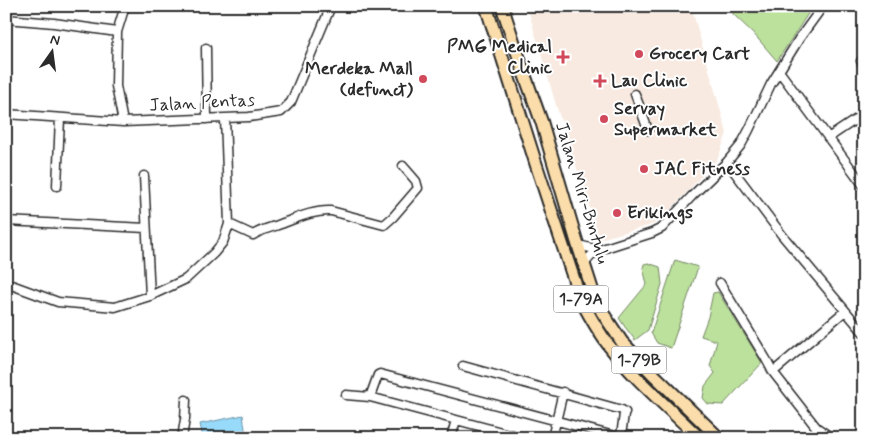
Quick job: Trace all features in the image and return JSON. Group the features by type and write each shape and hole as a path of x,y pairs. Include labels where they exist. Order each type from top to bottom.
{"highway":[{"name":"Jalan Miri-Bintulu","path":"486,6 580,298 609,346 631,371 699,438"},
{"name":"Jalan Miri-Bintulu","path":"502,6 542,122 593,292 602,312 622,342 719,438"},
{"path":"524,74 531,116 530,122 524,125"}],"street":[{"path":"123,122 116,86 117,32 125,6"},
{"name":"Jalan Pentas","path":"6,114 123,122 249,117 281,112 291,102 330,6"},
{"path":"584,264 599,250 662,228 727,162 750,130 779,71 823,6"},
{"path":"6,19 54,23 117,32"},
{"path":"206,48 207,119"},
{"path":"779,71 864,186"},
{"path":"635,94 648,130"},
{"path":"828,138 864,114"},
{"path":"57,186 60,118"},
{"path":"6,283 58,302 115,307 150,296 186,279 223,242 229,224 224,118"},
{"path":"727,162 782,235 864,333"},
{"path":"229,224 253,235 262,230 323,210 384,225 418,188 416,181 403,166"},
{"path":"144,176 150,296"},
{"path":"6,221 146,228"},
{"path":"578,245 599,250"},
{"path":"720,283 773,372 816,427 832,438"},
{"path":"773,372 845,311"},
{"path":"370,397 380,374 620,436 624,414 622,410 563,392 463,366"},
{"path":"552,438 563,392"},
{"path":"346,395 370,397 524,438"},
{"path":"182,438 186,419 186,400"},
{"path":"451,438 456,420"}],"shaded area":[{"path":"527,6 691,6 727,133 718,158 660,221 600,239 556,105"}],"green space":[{"path":"731,6 813,6 777,61 753,33 733,14"},
{"path":"675,260 698,267 671,348 657,343 651,333"},
{"path":"648,263 660,267 662,284 648,330 635,340 619,318 647,284 643,268 644,264"},
{"path":"718,292 762,363 723,405 708,404 703,398 705,386 715,373 710,366 717,341 701,336 708,317 713,293"}],"water":[{"path":"243,415 246,436 244,438 203,438 200,424"}],"place":[{"name":"Grocery Cart","path":"639,54"},
{"name":"PMG Medical Clinic","path":"563,57"},
{"name":"Merdeka Mall (defunct)","path":"423,79"},
{"name":"Lau Clinic","path":"600,81"},
{"name":"Servay Supermarket","path":"604,119"},
{"name":"JAC Fitness","path":"644,169"},
{"name":"Erikings","path":"617,213"}]}
